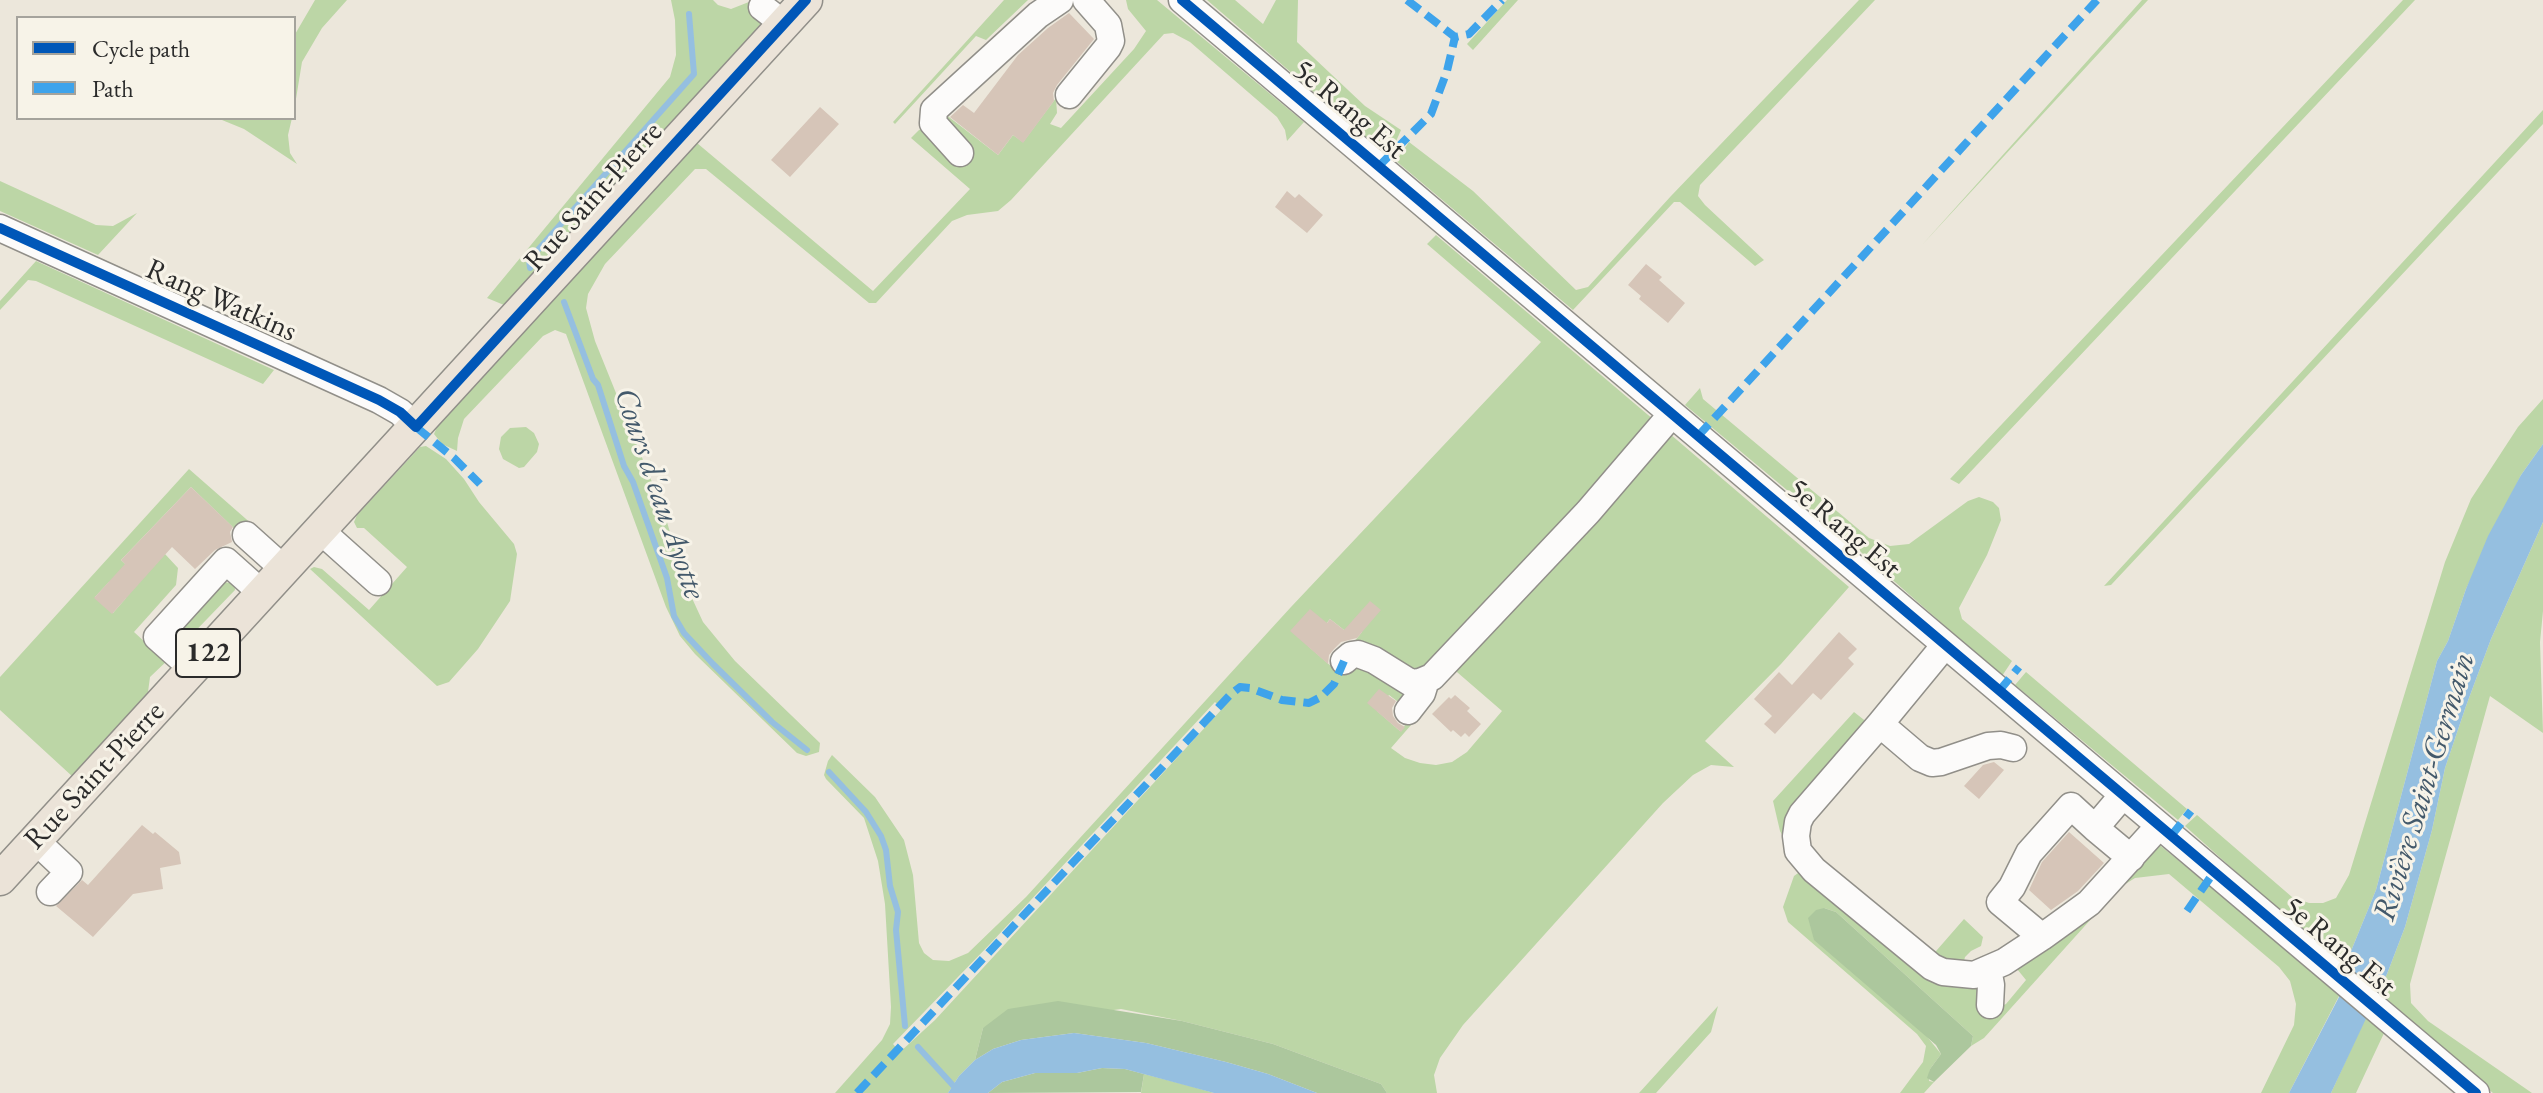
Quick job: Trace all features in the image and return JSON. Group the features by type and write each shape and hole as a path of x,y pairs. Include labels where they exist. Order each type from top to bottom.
{"main road":[{"name":"Rue Saint-Pierre","path":"0,879 416,427 773,16 806,0"}],"street":[{"name":"5e Rang Est","path":"1182,0 2476,1093"},
{"path":"960,153 933,123 934,110 1038,15 1075,4 1108,25 1111,41 1069,95"},
{"name":"Rang Watkins","path":"0,228 379,400 400,412 416,427"},
{"path":"1344,661 1358,654 1374,660 1411,683 1426,680 1443,667 1588,512 1672,414"},
{"path":"321,531 378,582"},
{"path":"246,535 285,570"},
{"path":"193,669 157,637 226,561 263,594"},
{"path":"1945,645 1802,814 1796,836 1798,851 1814,870 1932,967 1956,975 1974,975 2004,962 2089,903 2118,856 2159,826"},
{"path":"1408,711 1422,693 1426,680"},
{"path":"1880,724 1920,758 1932,763 1988,746 2013,748"},
{"path":"2083,826 2123,795"},
{"path":"2042,937 2000,902 2012,887 2029,853 2071,806 2083,826 2118,856"},
{"path":"35,840 69,872 50,892"},
{"path":"1988,969 1990,1005"}],"green space":[{"path":"315,0 347,0 322,28 302,62 296,99 296,33"},
{"path":"671,0 713,0 731,9 760,0 765,21 520,292 504,305 487,298 670,77 676,55"},
{"path":"1004,0 1028,0 986,40 976,36 895,124 893,122"},
{"path":"1126,0 1157,0 1304,122 1287,141 1277,117 1190,42 1173,33 1164,34 1011,200 998,211 967,215 952,221 876,303 869,303 706,169 695,169 605,264 588,294 586,308 595,341 664,512 685,583 703,622 735,661 820,743 819,752 806,756 797,753 680,636 666,607 566,334 555,330 543,336 464,419 457,451 442,444 434,434 437,427 697,143 873,291 970,189 911,138 929,125 945,131 945,114 998,155 1013,135 1023,142 1056,98 1057,113 1050,124 1061,128 1134,49 1146,31 1128,9"},
{"path":"1207,0 1235,0 1263,24 1276,0 1298,0 1297,42 1365,106 1401,130 1394,146 1380,149"},
{"path":"1507,0 1518,0 1473,50 1467,44"},
{"path":"1859,0 1875,0 1700,185 1698,196 1705,205 1764,260 1755,266 1680,202 1674,202 1573,310 1396,161 1409,142 1473,191 1576,290 1588,287"},
{"path":"2142,0 2148,0 1922,245"},
{"path":"2403,0 2415,0 1959,484 1950,479"},
{"path":"2543,110 2543,124 2111,585 2104,586"},
{"path":"222,120 292,120 288,135 290,153 297,164 244,129"},
{"path":"0,181 96,225 113,226 137,213 98,255 0,211"},
{"path":"1436,235 1654,420 1652,429 1419,676 1348,649 1362,632 1344,630 1330,619 1308,646 1332,667 1341,657 1356,670 1361,664 1415,697 1405,707 1389,695 1377,711 1400,731 1414,715 1418,717 1391,748 1405,758 1420,763 1436,765 1452,762 1467,752 1502,711 1450,666 1670,434 1849,587 1781,664 1705,741 1734,767 1711,765 1693,775 1663,803 1463,1025 1440,1058 1434,1075 1437,1093 1387,1093 1381,1084 1273,1044 1121,1009 983,1028 975,1060 948,1093 835,1093 882,1040 890,1024 891,1007 885,904 878,861 864,818 824,775 832,755 875,797 904,840 913,875 919,943 924,953 933,960 949,961 968,953 1026,897 1291,607 1541,342 1427,244","holes":["1215,702 1222,709 935,1020 900,1052 893,1044"]},
{"path":"36,261 274,370 263,384 36,281 28,280 0,310 0,301"},
{"path":"1700,388 1703,399 1869,538 1890,546 1909,544 1968,501 1979,497 1993,502 1999,508 2001,520 1987,555 1959,608 1962,619 2012,661 2002,676 1854,546 1685,405"},
{"path":"2543,399 2543,444 2521,475 2466,589 2448,641 2437,661 2376,890 2349,956 2336,962 2185,826 2197,815 2292,897 2309,903 2323,903 2336,898 2349,875 2445,562 2471,499 2518,427"},
{"path":"526,427 534,433 539,444 537,452 524,467 519,468 503,459 499,449 501,437 510,428"},
{"path":"426,446 446,459 464,479 514,544 517,554 510,601 478,649 449,682 437,686 310,569 322,569 369,610 407,567 364,528 357,528 354,522 420,447"},
{"path":"189,469 278,547 240,534 191,487 121,560 141,579 165,554 178,568 176,585 134,632 159,655 170,658 150,677 148,692 73,777 0,710 0,677","holes":["109,582 126,598 113,613 95,597"]},
{"path":"2543,522 2540,642 2543,733 2490,696 2410,984 2411,1003 2428,1021 2532,1093 2493,1093 2376,995 2405,927 2432,830 2445,768 2466,706 2491,639"},
{"path":"234,579 235,590 180,647 173,639 225,582"},
{"path":"2026,672 2187,809 2178,820 2015,685"},
{"path":"1854,712 1868,723 1786,842 1773,801"},
{"path":"2151,838 2338,991 2339,996 2289,1093 2261,1093 2294,1025 2296,1004 2290,981 2279,967 2169,874 2135,878 2119,888 1984,1038 1971,1046 1973,1036 1836,912 1824,908 1941,1054 1930,1069 1929,1081 1934,1082 1924,1093 1900,1093 1923,1062 1926,1046 1917,1034 1788,922 1783,907 1794,876 1805,868 1981,987 1982,1015 2006,1004 2026,980 2017,969 2021,961"},
{"path":"1824,908 1836,912 1973,1036 1971,1046 1934,1082 1927,1078 1941,1054 1936,1045 1814,940 1808,918 1816,910"},
{"path":"1964,919 1983,937 1981,946 1971,951 1964,961 1930,958"},
{"path":"1058,1001 1182,1021 1273,1044 1381,1084 1387,1093 1317,1093 1226,1062 1146,1043 1074,1033 1021,1040 993,1049 975,1060 983,1028 1008,1009"},
{"path":"1718,1006 1711,1032 1656,1093 1639,1093"},
{"path":"2367,1014 2385,1031 2356,1093 2331,1093"},
{"path":"1102,1068 1144,1074 1141,1092 988,1093 1002,1082 1035,1073 1077,1073"},
{"path":"1144,1074 1190,1086 1214,1093 1141,1093"}],"water":[{"name":"Rivière Saint-Germain","path":"2543,444 2543,522 2491,639 2466,706 2445,768 2432,830 2405,927 2387,974 2331,1093 2289,1093 2339,997 2336,962 2349,956 2376,890 2437,661 2448,641 2488,536 2521,475"},
{"path":"1074,1033 1146,1043 1226,1062 1317,1093 1214,1093 1125,1069 1102,1068 1077,1073 1035,1073 1002,1082 988,1093 948,1093 975,1060 993,1049 1021,1040"}],"building":[{"path":"1069,13 1094,39 1057,85 1053,93 1054,101 1023,143 1013,135 998,155 950,117 963,105 974,113 1018,55"},
{"path":"820,107 839,124 790,177 771,160"},
{"path":"1287,191 1295,198 1299,194 1323,215 1307,233 1275,207"},
{"path":"1646,264 1685,303 1668,323 1639,299 1641,296 1628,285"},
{"path":"191,487 233,527 230,532 232,542 215,550 195,569 172,547 112,614 94,598 125,564 121,560"},
{"path":"1370,601 1381,610 1357,638 1341,642 1334,649 1329,655 1328,664 1290,631 1310,609 1327,623 1330,619 1344,630"},
{"path":"1839,632 1857,649 1848,658 1854,664 1821,700 1813,693 1775,734 1764,724 1772,716 1754,699 1779,672 1792,685"},
{"path":"1379,689 1396,701 1392,708 1393,716 1405,727 1401,732 1367,703"},
{"path":"1455,695 1470,708 1467,711 1481,724 1469,737 1465,733 1461,737 1453,730 1451,732 1432,714"},
{"path":"1994,762 2004,770 1979,799 1964,786 1983,765"},
{"path":"142,825 179,852 181,864 160,868 163,889 133,894 93,937 56,906 82,880 88,885"},
{"path":"2069,832 2104,863 2078,891 2051,910 2029,890 2042,862"}],"waterway":[{"name":"Cours d'eau Ayotte","path":"530,268 529,260 694,74 689,14"},
{"name":"Cours d'eau Ayotte","path":"564,302 598,385 624,466 633,482 667,578 674,616 684,633 713,664 772,722 807,750"},
{"name":"Cours d'eau Ayotte","path":"829,772 866,812 886,850 890,886 898,912 896,930 905,1026"},
{"name":"Cours d'eau Ayotte","path":"918,1047 960,1093"}],"marked path":[{"path":"1407,0 1455,37 1469,34 1502,0"},
{"path":"1698,436 2097,0"},
{"path":"1379,166 1431,114 1447,71 1455,37"},
{"path":"416,427 480,484"},
{"path":"857,1093 1230,695 1240,687 1250,688 1282,700 1309,703 1321,697 1334,684 1344,661"},
{"path":"1999,691 2019,667"},
{"path":"2171,836 2191,811"},
{"path":"2187,911 2214,872"}],"cycle path":[{"path":"0,228 379,400 400,412 416,427 806,0"},
{"path":"1182,0 2476,1093"}]}
